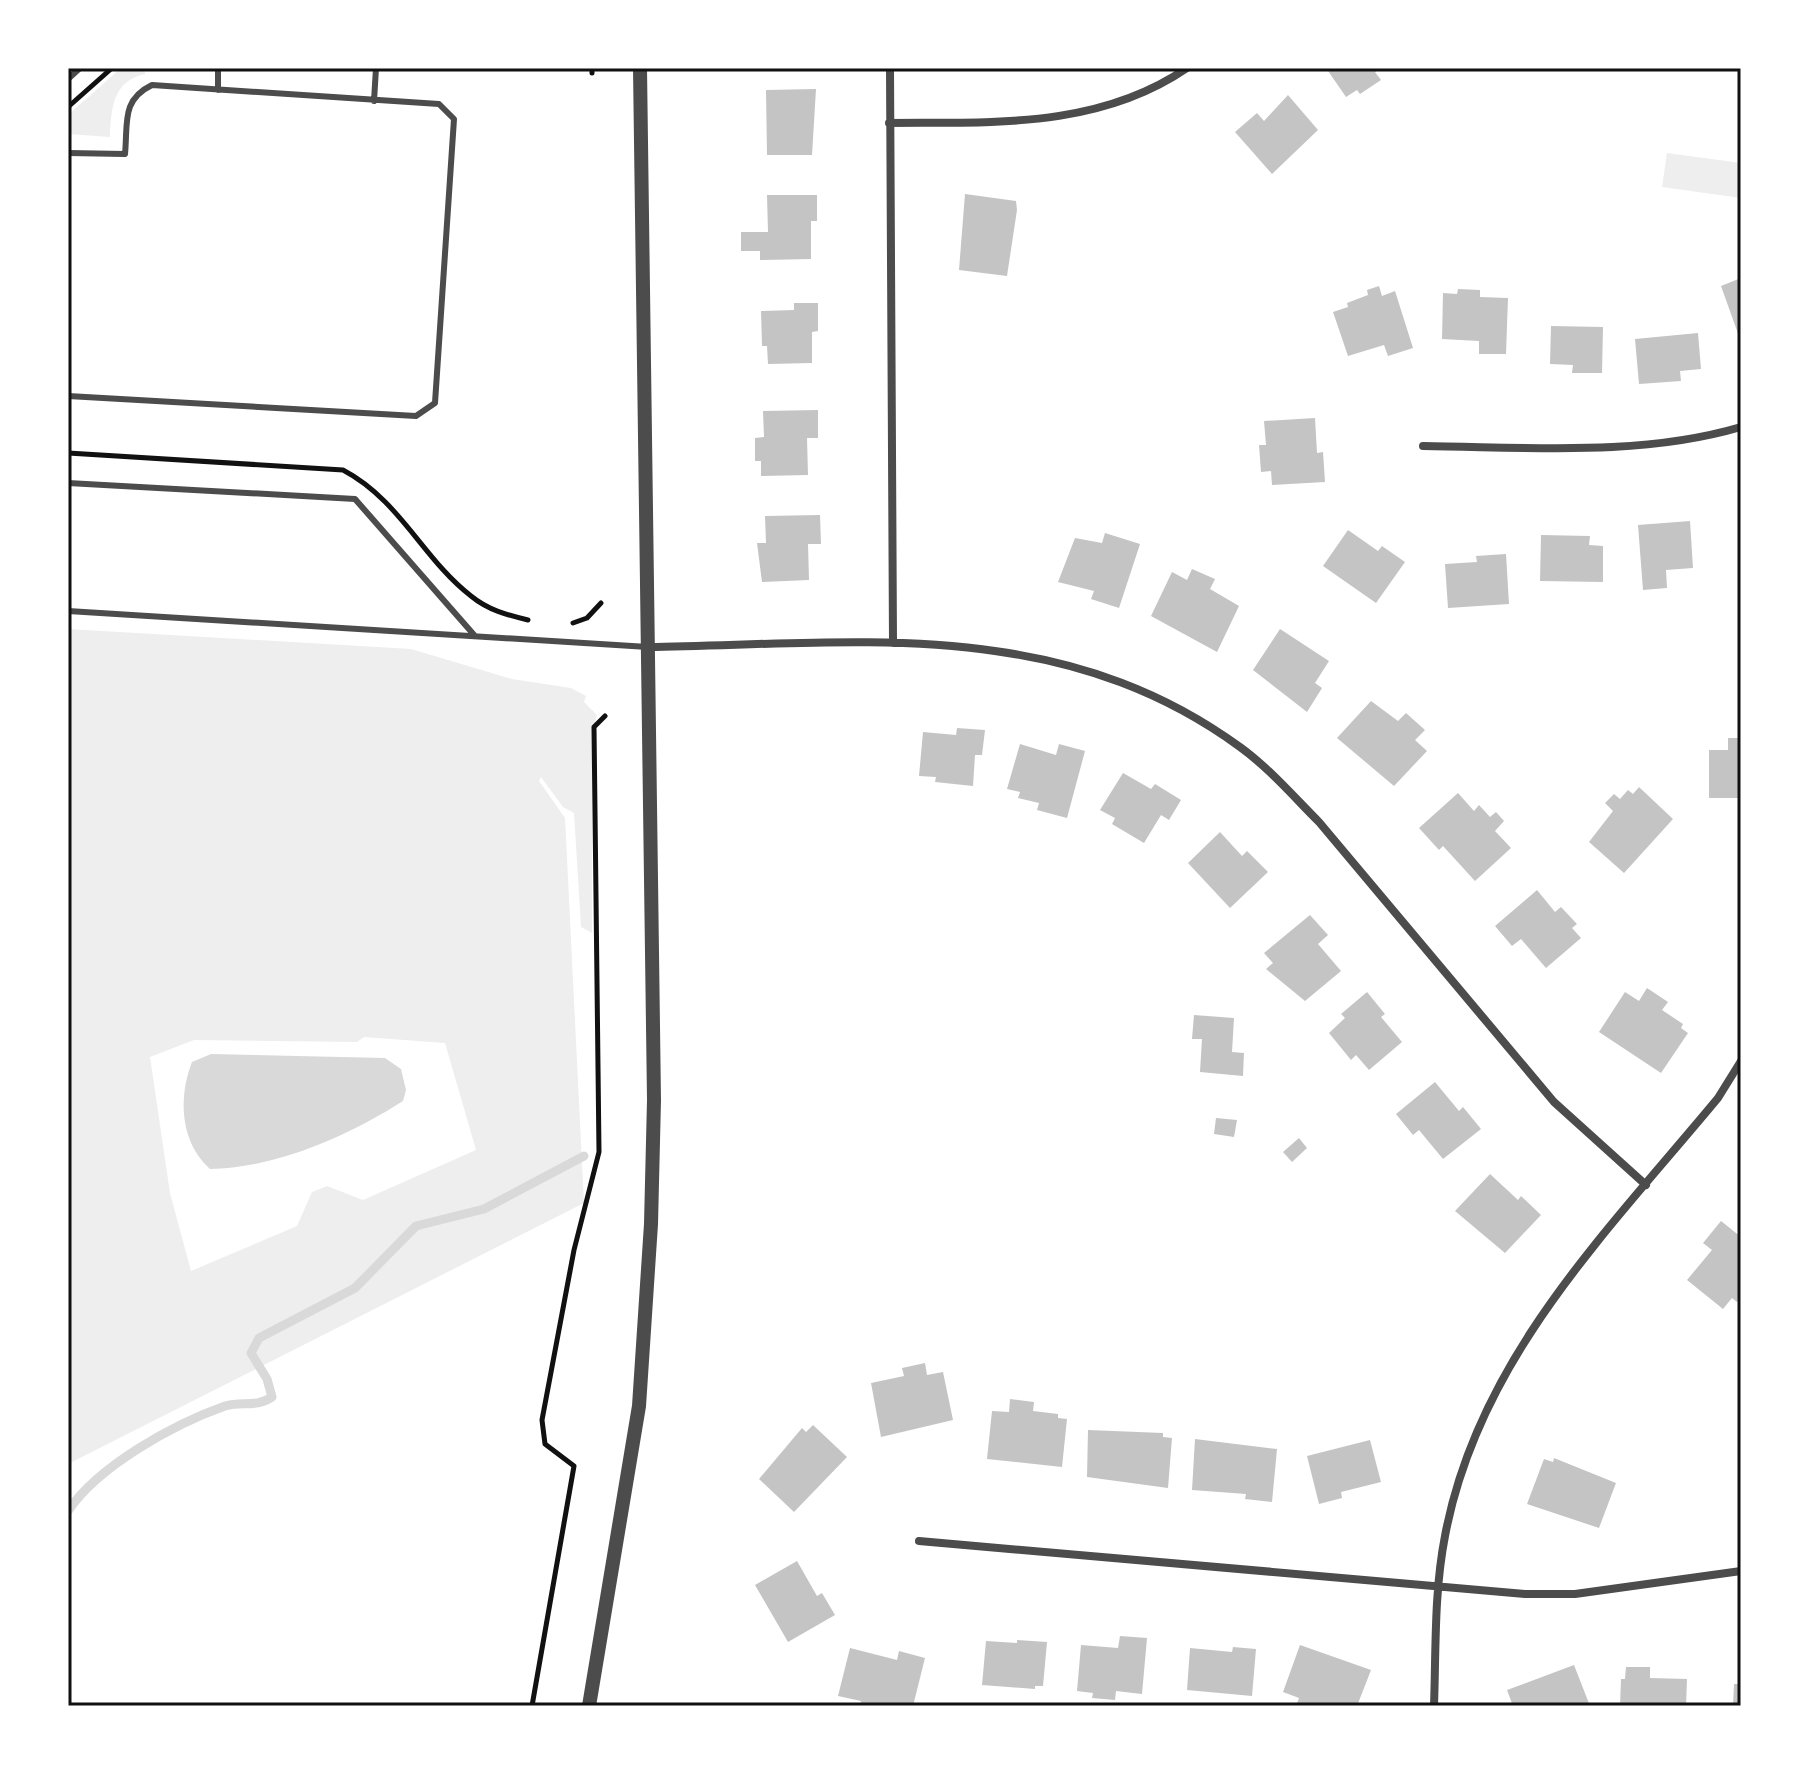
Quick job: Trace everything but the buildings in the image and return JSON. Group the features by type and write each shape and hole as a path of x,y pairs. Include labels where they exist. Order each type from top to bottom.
{"street":[{"path":"589,1706 639,1406 651,1224 654,1100 640,68"},
{"path":"890,68 893,643"},
{"path":"889,123 1047,120 1094,110 1140,93 1187,68"},
{"path":"1423,446 1634,445 1666,443 1741,427"},
{"path":"648,647 893,643 998,649 1092,671 1159,698 1242,748 1319,822 1554,1102 1646,1185"},
{"path":"1434,1706 1438,1586 1456,1488 1491,1395 1529,1330 1718,1098 1741,1061"},
{"path":"919,1541 1438,1586 1575,1594 1741,1571"}],"lane":[{"path":"68,79 80,68"},
{"path":"218,68 218,90"},
{"path":"374,101 376,68"},
{"path":"68,153 125,154 129,108 135,94 152,85 439,104 454,119 435,403 416,416 68,396"},
{"path":"68,483 355,499 475,636"},
{"path":"68,611 648,647"}],"path":[{"path":"68,107 112,68"},
{"path":"532,1706 574,1466 545,1444 542,1420 574,1250 599,1152 594,727 605,716"}],"shaded area":[{"path":"121,68 145,68 145,74 120,89 113,106 110,137 68,134 68,115"},
{"path":"1667,153 1741,163 1741,198 1662,187"},
{"path":"68,629 411,649 512,679 571,688 586,696 584,702 597,715 592,732 592,933 581,927 574,813 563,807 541,777 539,781 565,818 584,1203 68,1464","holes":["364,1037 445,1043 476,1150 363,1200 327,1186 312,1192 297,1226 191,1271 170,1193 150,1057 194,1040 357,1042"]},
{"path":"211,1054 385,1058 401,1069 406,1090 403,1101 311,1148 260,1163 210,1169 200,1158 187,1133 184,1105 192,1062"}],"waterway":[{"path":"68,1511 98,1478 161,1435 225,1406 260,1402 272,1397 267,1379 251,1353 259,1338 355,1288 416,1226 484,1209 584,1156"}]}
